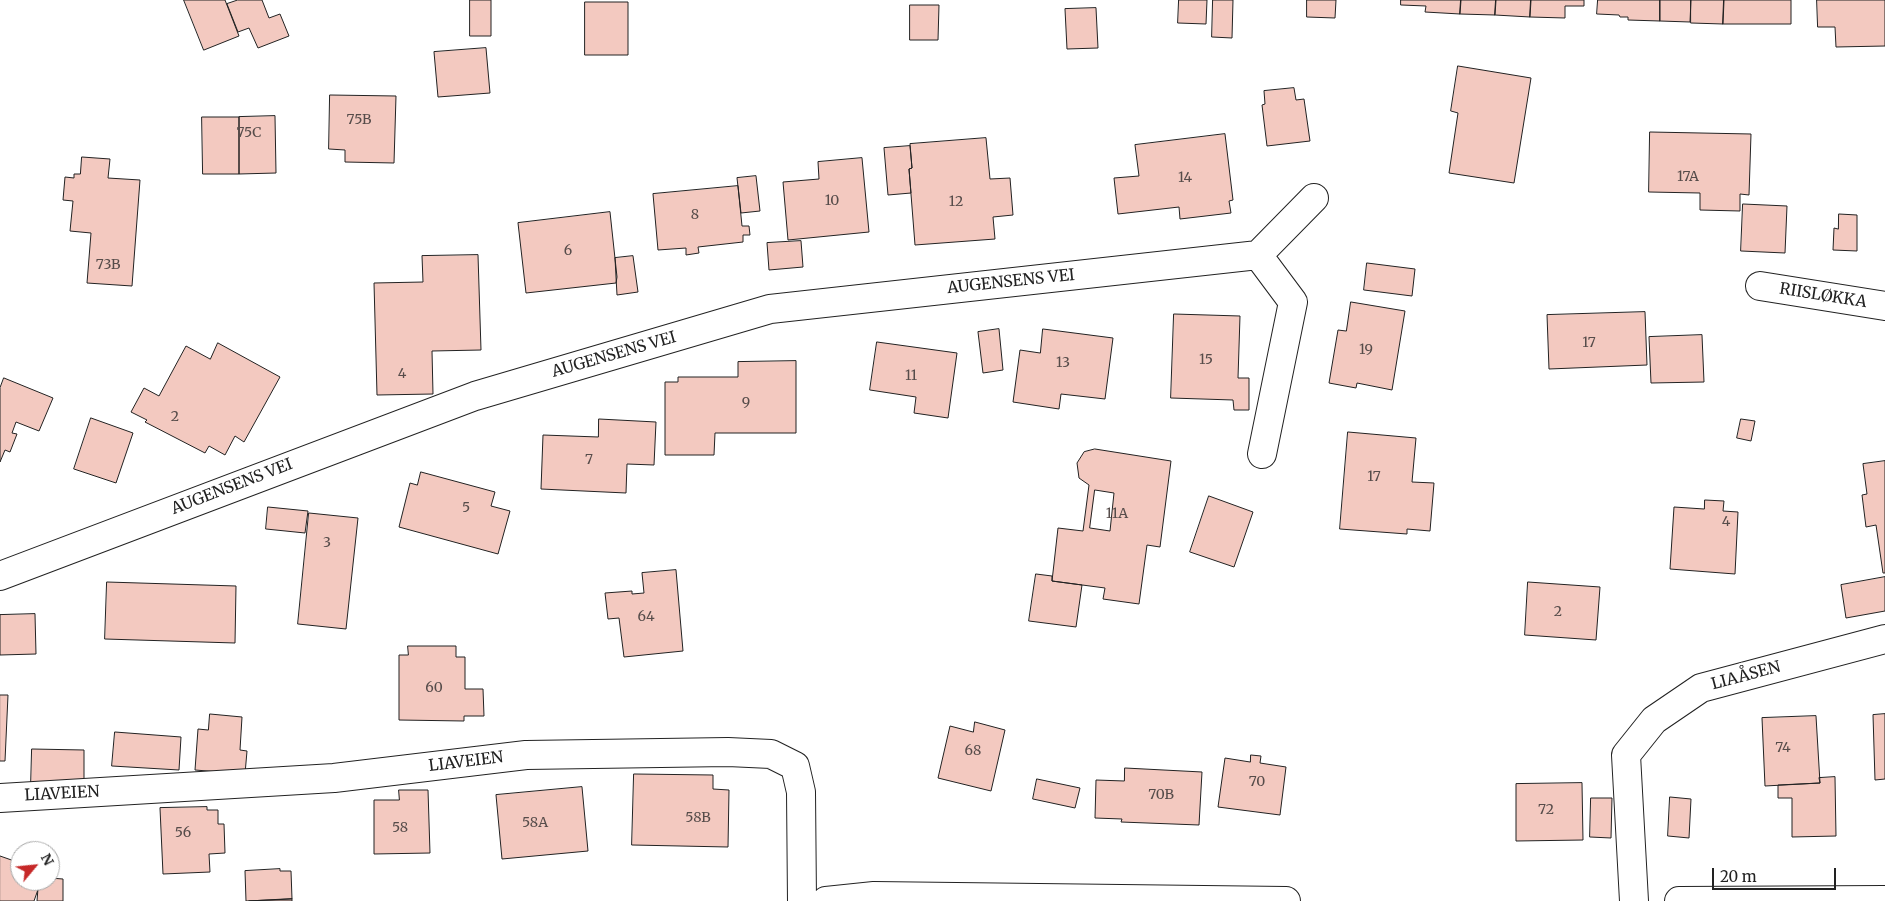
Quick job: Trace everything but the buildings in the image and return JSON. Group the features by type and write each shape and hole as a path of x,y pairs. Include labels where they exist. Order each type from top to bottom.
{"street":[{"path":"1262,454 1293,302 1258,254 1314,198"},
{"name":"AUGENSENS VEI","path":"0,576 11,570 475,396 770,309 1258,254"},
{"name":"RIISLØKKA","path":"1760,286 1885,306"},
{"name":"LIAÅSEN","path":"1634,901 1626,755 1654,720 1701,688 1885,639"},
{"name":"LIAVEIEN","path":"0,798 334,778 526,755 728,752 771,754 795,766 801,792 802,901"},
{"path":"826,901 874,896 1286,901"},
{"path":"1679,901 1885,900"}]}
